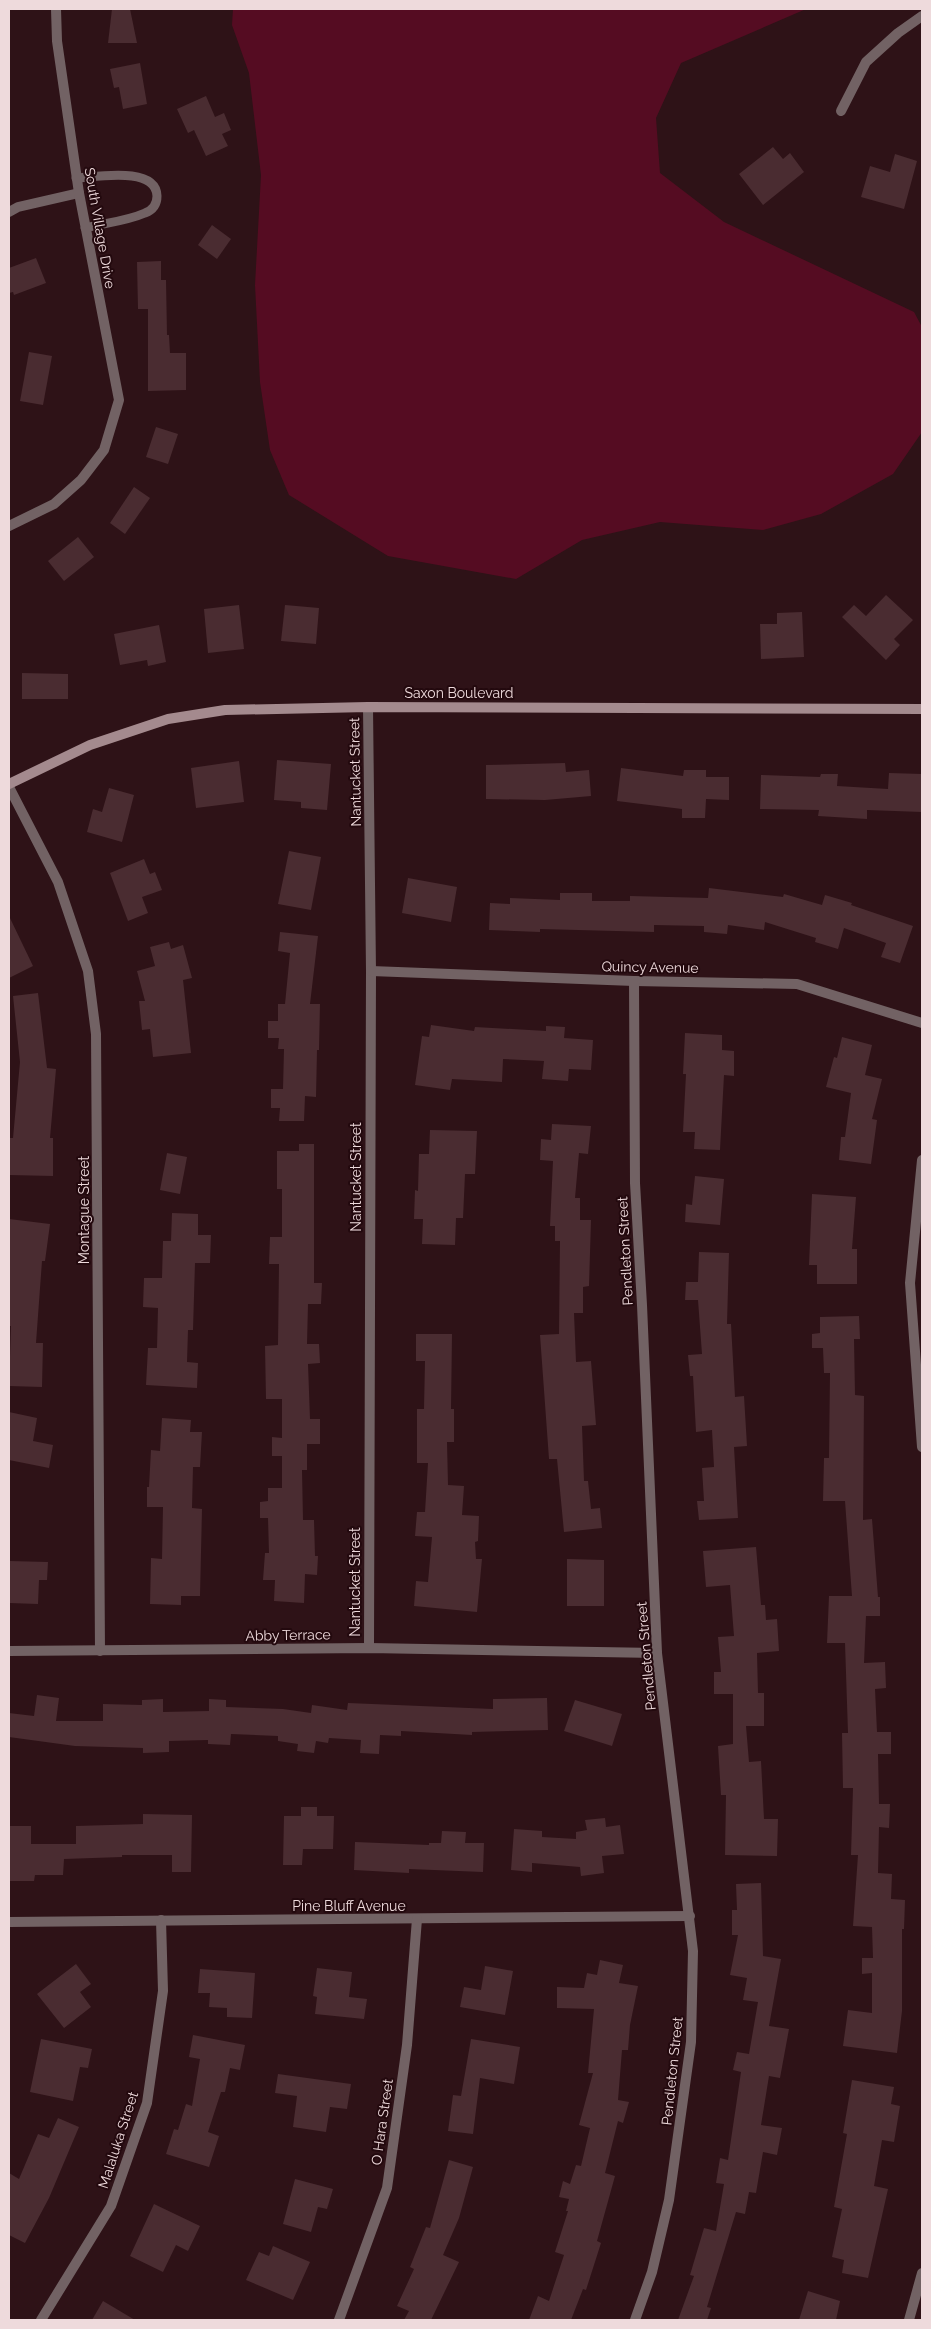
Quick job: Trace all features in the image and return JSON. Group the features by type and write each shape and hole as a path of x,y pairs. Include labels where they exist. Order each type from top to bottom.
{"main road":[{"name":"Saxon Boulevard","path":"9,786 90,745 168,719 225,710 368,707 922,709"}],"street":[{"name":"South Village Drive","path":"9,526 54,504 81,480 104,450 119,400 78,192 57,41 56,9"},
{"path":"841,111 866,62 898,32 922,16"},
{"path":"9,212 18,207 78,192"},
{"name":"Nantucket Street","path":"368,707 371,971 369,1648"},
{"name":"Montague Street","path":"9,786 58,882 88,971 96,1034 100,1651"},
{"name":"Quincy Avenue","path":"371,971 634,981 797,984 922,1022"},
{"name":"Pendleton Street","path":"634,981 635,1183 657,1653 694,1951 691,2042 671,2190 652,2272 634,2320"},
{"path":"922,1160 910,1283 922,1448"},
{"name":"Abby Terrace","path":"9,1651 369,1648 657,1653"},
{"name":"Pine Bluff Avenue","path":"9,1922 690,1916"},
{"name":"O Hara Street","path":"339,2320 386,2188 407,2045 417,1919"},
{"name":"Malaluka Street","path":"42,2320 111,2206 147,2103 162,1991 161,1920"},
{"path":"909,2320 922,2274"}],"lane":[{"path":"76,178 127,176 143,178 150,180 157,190 157,200 154,207 146,213 85,228"}],"shaded area":[{"path":"233,9 806,9 681,63 656,118 660,173 724,222 914,312 922,327 922,432 893,474 821,514 763,530 660,522 582,540 516,579 388,556 289,495 270,450 260,382 255,285 261,175 249,73 232,25"}],"building":[{"path":"112,9 130,9 137,43 108,43"},
{"path":"140,63 147,104 123,109 119,87 114,88 110,69"},
{"path":"206,96 215,117 224,113 231,130 222,134 228,146 206,156 194,130 188,133 177,109"},
{"path":"773,147 783,159 790,153 804,172 763,205 739,174"},
{"path":"895,154 917,161 904,209 861,197 870,166 890,172"},
{"path":"212,225 231,239 217,259 198,245"},
{"path":"36,258 46,283 14,295 13,292 9,293 9,268"},
{"path":"161,261 161,280 166,280 167,335 169,335 170,353 186,353 186,390 148,391 148,309 138,309 137,262"},
{"path":"29,352 52,356 43,405 20,401"},
{"path":"156,427 178,434 168,464 146,457"},
{"path":"134,487 150,498 125,534 110,523"},
{"path":"78,537 94,557 64,581 48,561"},
{"path":"886,595 913,620 894,639 900,645 886,660 842,617 854,605 866,616"},
{"path":"239,605 244,649 208,653 204,609"},
{"path":"285,605 319,608 316,644 281,641"},
{"path":"802,612 804,657 761,659 760,624 777,624 777,613"},
{"path":"159,625 166,662 148,666 147,660 120,665 114,634"},
{"path":"22,673 68,674 68,699 22,699"},
{"path":"277,760 331,764 327,810 301,808 301,802 274,800"},
{"path":"239,761 244,802 196,808 191,768"},
{"path":"565,763 566,772 589,770 591,796 545,800 486,799 486,765"},
{"path":"621,768 683,776 684,770 706,770 706,777 729,777 729,800 706,799 705,818 682,818 682,809 617,801"},
{"path":"889,773 922,774 922,812 867,810 867,819 818,816 819,810 760,809 761,775 820,777 821,774 838,774 837,786 888,789"},
{"path":"109,788 134,795 122,842 87,832 93,809 102,812"},
{"path":"289,851 321,857 311,910 278,904"},
{"path":"144,859 150,874 155,872 162,890 142,897 148,913 128,921 110,873"},
{"path":"408,878 457,887 451,922 402,913"},
{"path":"709,888 783,897 784,894 822,905 825,895 913,926 900,963 881,957 886,943 844,928 838,949 815,942 816,938 765,922 764,930 728,925 727,934 704,932 704,926 654,925 654,932 540,929 540,932 489,930 490,903 510,904 510,898 560,900 560,893 592,893 592,901 630,901 630,896 708,898"},
{"path":"9,916 33,966 9,978"},
{"path":"280,932 318,936 310,1004 320,1004 316,1097 305,1096 304,1121 279,1121 280,1108 271,1108 271,1089 283,1089 284,1049 278,1049 279,1038 268,1038 268,1021 278,1021 278,1004 285,1004 290,953 278,951"},
{"path":"169,942 171,949 183,945 192,978 183,980 191,1053 153,1057 150,1029 142,1030 139,1001 145,1001 137,971 155,966 150,947"},
{"path":"38,993 47,1068 56,1069 50,1138 53,1138 53,1176 9,1175 9,1138 13,1138 20,1062 13,996"},
{"path":"431,1025 474,1031 475,1027 546,1031 546,1026 565,1027 564,1038 593,1040 591,1070 569,1069 568,1081 542,1079 544,1061 503,1059 502,1082 452,1079 450,1090 415,1085 422,1036 429,1037"},
{"path":"685,1033 722,1035 722,1050 734,1051 734,1076 724,1075 720,1150 694,1149 695,1132 683,1132 686,1074 683,1074"},
{"path":"842,1037 872,1045 865,1075 882,1079 872,1119 877,1120 871,1164 839,1160 841,1137 845,1137 851,1093 826,1087 834,1057 837,1058"},
{"path":"552,1124 591,1126 588,1154 579,1153 575,1198 580,1198 580,1220 591,1220 589,1286 583,1287 583,1313 574,1313 576,1362 591,1361 596,1425 582,1426 584,1481 588,1481 591,1509 600,1508 602,1528 564,1532 557,1459 549,1459 540,1335 559,1334 560,1241 555,1241 555,1226 550,1226 553,1161 540,1160 541,1139 551,1140"},
{"path":"430,1130 477,1131 475,1174 465,1174 463,1218 456,1218 455,1245 422,1244 423,1219 414,1219 415,1190 418,1191 419,1154 429,1154"},
{"path":"299,1144 314,1144 314,1283 322,1283 321,1304 308,1304 307,1344 319,1344 320,1363 308,1364 310,1419 320,1419 320,1444 307,1444 307,1470 302,1470 303,1520 314,1520 315,1556 318,1556 317,1575 305,1574 304,1603 274,1601 275,1580 263,1580 265,1553 269,1553 268,1518 260,1518 260,1502 268,1501 268,1488 282,1488 282,1456 272,1456 272,1437 282,1438 282,1399 266,1399 265,1346 278,1345 279,1264 269,1264 270,1237 282,1237 282,1189 277,1189 277,1151 299,1151"},
{"path":"167,1153 187,1157 180,1194 160,1190"},
{"path":"695,1176 724,1179 720,1225 685,1222 686,1204 692,1205"},
{"path":"812,1194 856,1197 852,1249 857,1249 857,1284 817,1284 817,1265 809,1265"},
{"path":"172,1213 198,1214 198,1235 211,1235 210,1263 195,1263 193,1330 188,1330 187,1362 198,1363 197,1388 146,1385 148,1348 157,1348 158,1308 143,1307 144,1278 162,1278 163,1241 171,1241"},
{"path":"9,1219 50,1224 45,1261 42,1261 36,1343 43,1343 42,1387 9,1386 11,1326 9,1326"},
{"path":"699,1252 729,1253 727,1324 731,1324 735,1397 744,1396 747,1446 734,1447 738,1518 699,1520 697,1501 704,1501 702,1468 714,1467 712,1430 696,1432 693,1376 690,1376 688,1355 702,1354 698,1300 685,1300 686,1282 698,1282"},
{"path":"859,1316 860,1339 854,1339 855,1395 864,1396 863,1520 872,1519 878,1597 880,1597 880,1616 866,1616 864,1663 885,1662 886,1688 875,1689 877,1732 891,1732 891,1754 878,1754 879,1804 890,1804 889,1828 879,1827 878,1873 892,1874 891,1899 905,1900 904,1929 902,1929 902,2011 897,2053 843,2046 848,2010 872,2013 872,1973 862,1974 862,1958 873,1958 872,1927 853,1926 858,1855 851,1855 853,1788 843,1788 842,1733 848,1733 845,1643 827,1643 829,1596 852,1596 845,1501 823,1501 824,1458 829,1458 830,1373 824,1373 823,1348 812,1348 812,1334 820,1333 820,1317"},
{"path":"416,1334 452,1334 451,1409 454,1409 454,1442 447,1442 448,1485 464,1486 462,1515 479,1516 478,1541 475,1542 476,1559 482,1559 477,1612 414,1606 416,1581 428,1582 432,1537 415,1536 417,1512 425,1512 428,1463 417,1463 417,1409 424,1409 425,1361 416,1361"},
{"path":"9,1412 37,1418 33,1441 53,1445 49,1468 9,1460"},
{"path":"162,1418 191,1420 190,1432 202,1432 200,1467 193,1467 192,1508 202,1509 200,1596 181,1596 181,1605 150,1604 151,1558 162,1559 163,1507 147,1507 147,1487 149,1487 151,1450 160,1451"},
{"path":"756,1547 761,1605 765,1605 766,1620 777,1619 779,1651 757,1653 758,1693 764,1693 764,1726 746,1726 749,1762 761,1761 764,1819 778,1819 777,1856 725,1855 726,1795 721,1795 718,1746 733,1744 733,1694 714,1694 714,1672 721,1672 718,1637 734,1636 730,1585 706,1587 703,1551"},
{"path":"567,1559 604,1560 604,1606 567,1606"},
{"path":"9,1561 48,1562 47,1580 39,1580 38,1604 9,1603"},
{"path":"37,1695 59,1698 56,1721 103,1721 103,1704 142,1705 142,1700 163,1699 163,1712 209,1711 209,1699 226,1700 226,1707 283,1709 311,1713 312,1705 347,1710 348,1703 493,1709 493,1699 547,1698 548,1730 472,1732 472,1735 401,1731 401,1736 380,1735 379,1754 360,1753 361,1740 329,1738 328,1743 316,1741 314,1753 297,1751 298,1744 278,1741 278,1736 231,1734 230,1745 208,1744 208,1740 169,1741 169,1752 143,1753 143,1748 75,1746 9,1737 9,1713 34,1716"},
{"path":"575,1700 622,1714 612,1746 564,1731"},
{"path":"301,1807 317,1807 317,1816 334,1816 333,1849 303,1849 302,1865 283,1865 284,1816 301,1816"},
{"path":"143,1814 192,1815 191,1872 172,1872 172,1855 122,1855 122,1857 64,1859 63,1875 35,1875 34,1881 9,1881 9,1826 31,1826 31,1844 76,1844 76,1826 143,1824"},
{"path":"605,1818 606,1827 620,1825 624,1854 602,1856 604,1873 581,1876 580,1867 532,1863 532,1872 511,1870 514,1829 542,1831 542,1837 576,1839 576,1832 587,1830 585,1820"},
{"path":"442,1831 466,1832 465,1843 484,1843 483,1872 409,1869 409,1873 354,1870 355,1842 429,1845 429,1843 441,1843"},
{"path":"761,1883 763,1956 781,1959 769,2026 789,2029 780,2078 769,2076 761,2125 782,2128 777,2155 763,2152 756,2193 749,2192 745,2214 736,2212 707,2307 711,2308 707,2320 678,2320 694,2276 690,2275 704,2228 716,2231 724,2184 716,2183 720,2158 728,2160 741,2072 733,2070 737,2052 749,2054 758,2002 743,2000 747,1978 730,1975 738,1935 732,1935 732,1910 737,1910 736,1884"},
{"path":"600,1960 623,1965 619,1983 638,1986 630,2025 628,2050 622,2050 618,2100 629,2102 623,2123 618,2121 605,2173 615,2176 597,2241 601,2243 586,2290 583,2289 571,2320 529,2320 538,2296 549,2301 564,2255 555,2252 568,2211 566,2211 569,2199 559,2197 563,2181 570,2184 576,2165 581,2166 590,2128 579,2125 593,2073 588,2073 594,2009 557,2008 557,1987 584,1988 587,1973 597,1975"},
{"path":"76,1964 91,1984 80,1992 91,2007 64,2028 37,1994"},
{"path":"485,1966 513,1971 505,2015 460,2007 464,1987 481,1990"},
{"path":"317,1968 352,1972 349,1997 367,1999 364,2019 315,2014 317,1997 313,1996"},
{"path":"200,1969 255,1973 252,2018 227,2017 227,2008 209,2007 210,1993 198,1993"},
{"path":"193,2035 245,2045 240,2070 230,2068 225,2092 221,2092 208,2132 219,2136 209,2167 166,2154 174,2129 178,2130 186,2104 192,2106 200,2059 189,2057"},
{"path":"41,2039 92,2049 88,2068 80,2067 73,2101 30,2092"},
{"path":"471,2039 520,2047 514,2084 480,2078 473,2134 448,2131 453,2095 461,2096"},
{"path":"278,2074 351,2084 347,2109 330,2107 326,2132 293,2127 297,2096 275,2093"},
{"path":"852,2080 894,2087 891,2104 900,2106 894,2142 882,2140 874,2186 888,2189 868,2278 842,2273 844,2260 832,2257 842,2209 834,2207 847,2134 843,2133"},
{"path":"58,2118 79,2127 49,2198 25,2243 9,2235 9,2173 19,2179 38,2134 49,2138"},
{"path":"449,2160 473,2167 459,2218 443,2255 459,2262 431,2320 404,2320 409,2311 397,2306 414,2269 410,2267 426,2227 430,2228"},
{"path":"295,2179 333,2189 327,2209 318,2207 311,2232 283,2224"},
{"path":"154,2204 200,2226 188,2251 176,2245 163,2272 130,2256"},
{"path":"273,2246 310,2262 293,2300 246,2280 259,2252 269,2256"},
{"path":"808,2291 840,2301 836,2320 799,2320"},
{"path":"103,2301 135,2320 92,2320"}]}
